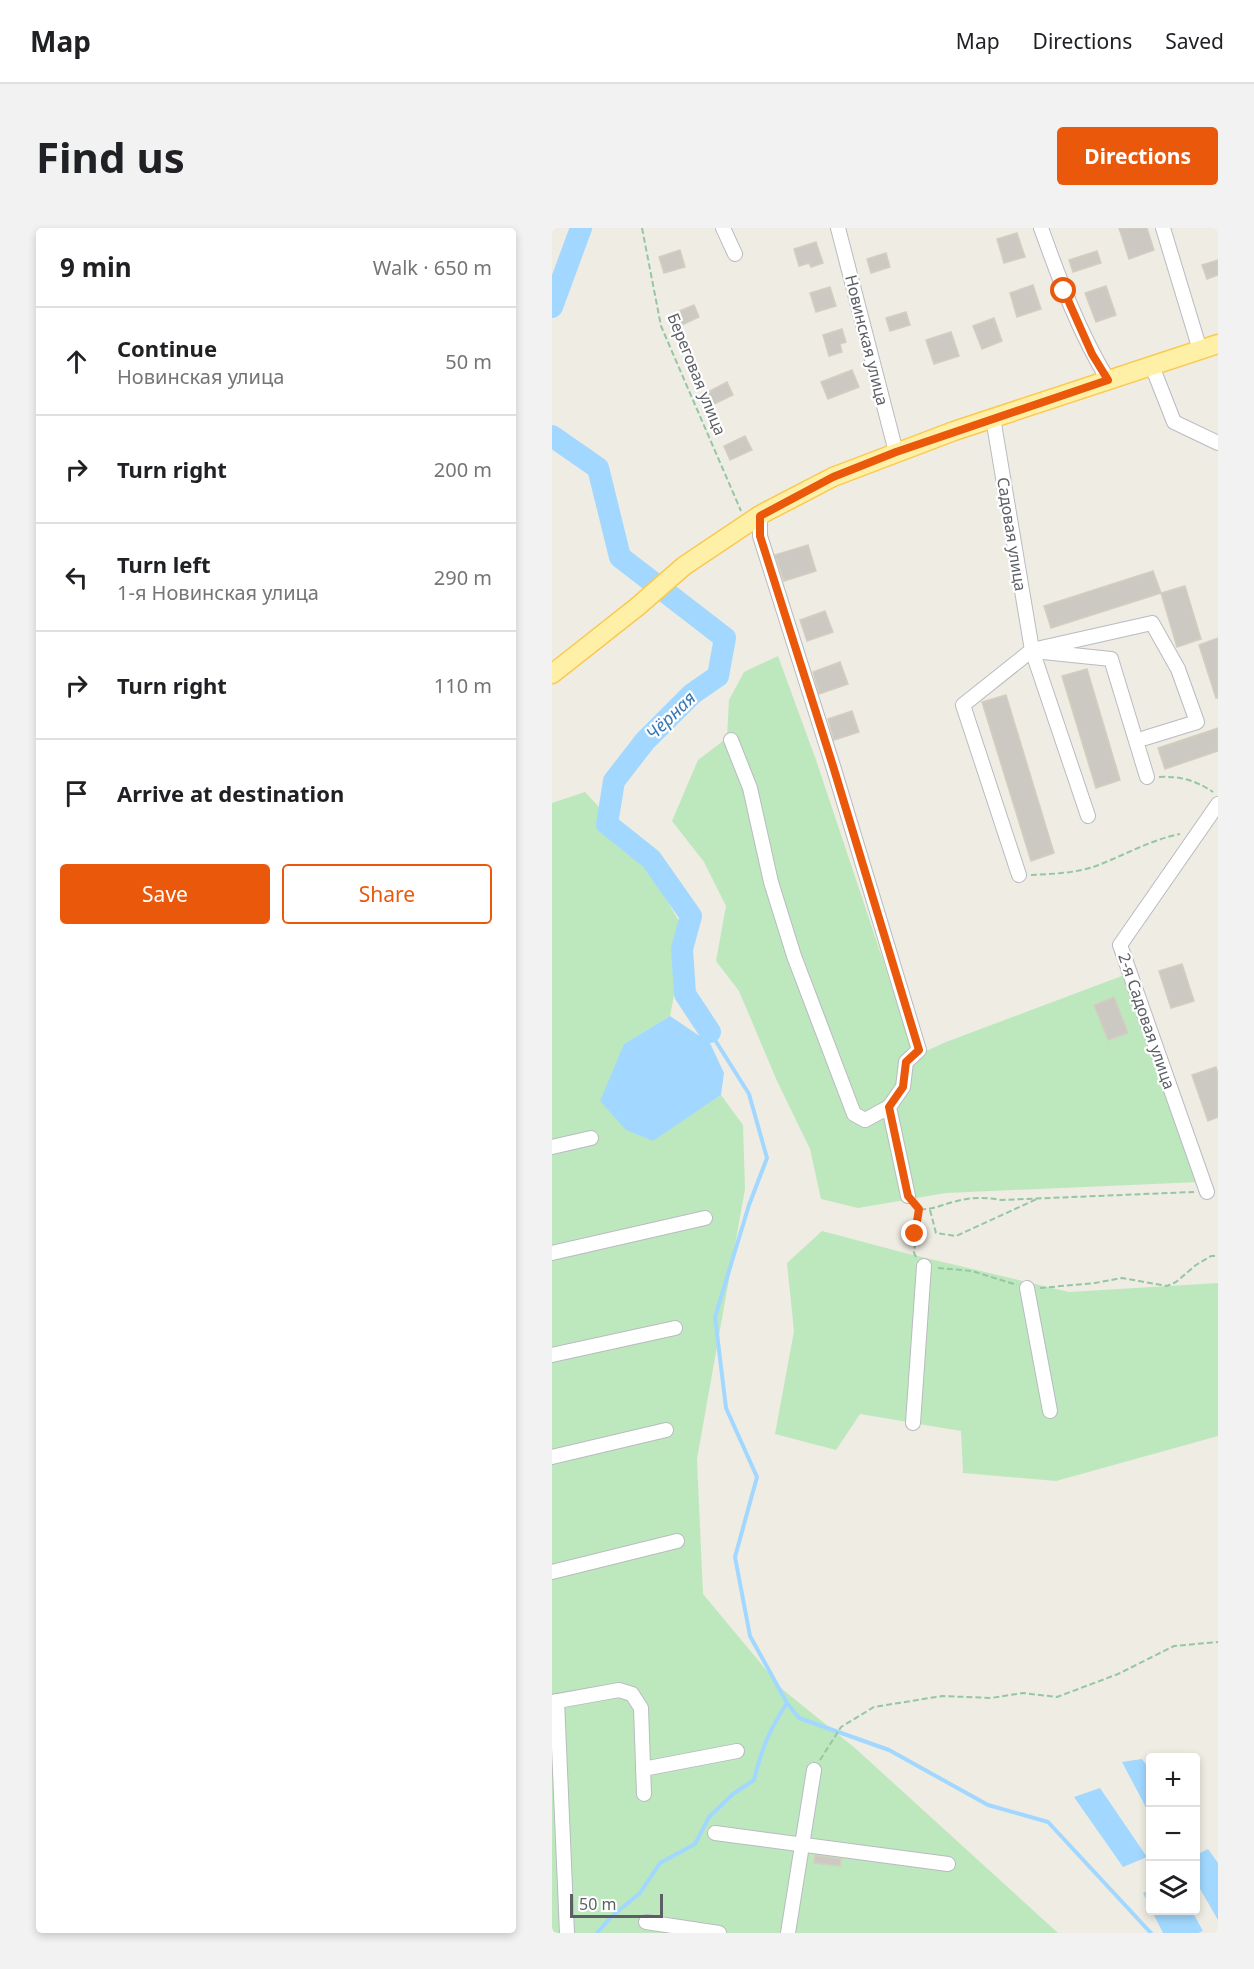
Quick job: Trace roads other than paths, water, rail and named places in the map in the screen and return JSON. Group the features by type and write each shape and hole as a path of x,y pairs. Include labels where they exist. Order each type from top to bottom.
{"main road":[{"path":"552,674 637,608 684,566 754,520 833,477 993,418 1218,344"}],"street":[{"path":"723,228 735,254"},
{"name":"Новинская улица","path":"838,228 896,452"},
{"path":"1041,228 1064,291 1092,354 1108,380"},
{"path":"1163,228 1200,350"},
{"path":"1152,366 1174,422 1218,443"},
{"name":"Садовая улица","path":"993,418 1032,651 1088,816"},
{"path":"731,740 750,788 771,882 794,956 854,1114 865,1120 889,1107 903,1087 906,1062 919,1050 833,766 754,520"},
{"path":"1019,875 963,705 1032,651 1152,623 1178,669 1197,722 1144,738"},
{"path":"1032,651 1111,659 1147,777"},
{"name":"2-я Садовая улица","path":"1207,1192 1120,945 1218,804"},
{"path":"889,1107 908,1196"},
{"path":"552,1148 591,1138"},
{"path":"552,1253 705,1218"},
{"path":"913,1423 924,1266"},
{"path":"1027,1288 1050,1411"},
{"path":"552,1355 675,1328"},
{"path":"552,1456 666,1430"},
{"path":"552,1572 677,1541"},
{"path":"567,1933 555,1701 620,1690 632,1694 641,1708 644,1794"},
{"path":"643,1769 737,1751"},
{"path":"788,1933 814,1770"},
{"path":"716,1833 948,1864"},
{"path":"646,1922 719,1933"}],"water":[{"path":"670,1016 710,1043 724,1073 721,1095 653,1141 626,1130 600,1101 624,1044"},
{"path":"1142,1759 1146,1764 1146,1807 1122,1762"},
{"path":"1100,1788 1146,1857 1123,1867 1074,1797"},
{"path":"1208,1849 1218,1863 1218,1920 1200,1889 1200,1853"},
{"path":"1154,1915 1194,1915 1203,1931 1198,1933 1163,1933"}],"waterway":[{"name":"Чёрная","path":"552,307 581,228"},
{"name":"Чёрная","path":"552,436 598,468 620,557 725,638 718,676 692,694 645,741 614,781 607,824 651,859 691,916 682,949 685,994 710,1032"},
{"path":"710,1032 749,1094 767,1158 749,1205 715,1317 726,1408 757,1477 735,1557 750,1636 787,1703 799,1718 889,1750 988,1805 1048,1822 1151,1933"},
{"path":"597,1933 611,1917 640,1893 660,1863 695,1844 709,1817 733,1794 754,1780 767,1740 787,1703"}]}
